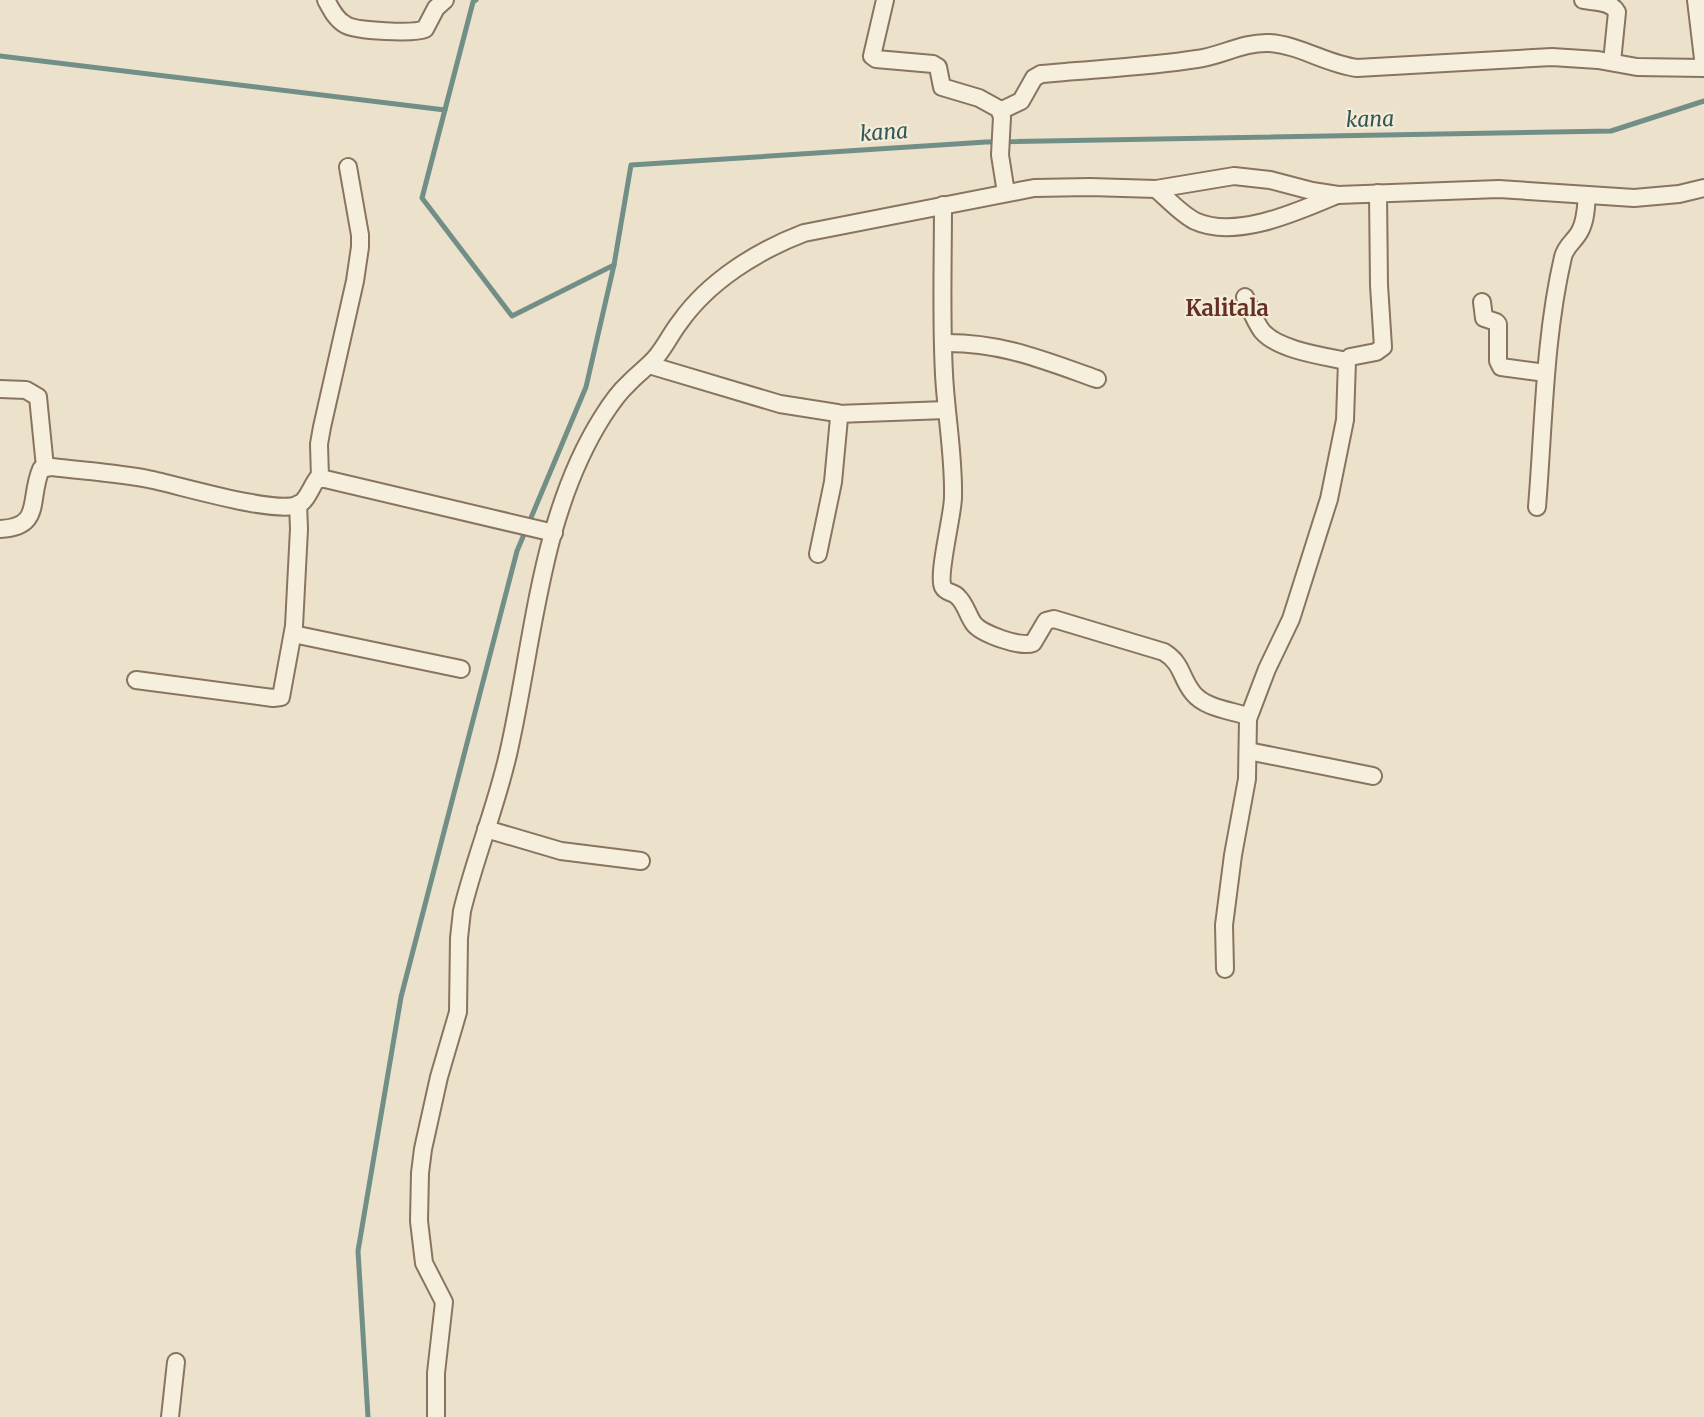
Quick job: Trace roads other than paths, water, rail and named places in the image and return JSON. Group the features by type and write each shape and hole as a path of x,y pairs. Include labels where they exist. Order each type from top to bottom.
{"street":[{"path":"326,0 336,16 348,26 413,31 425,29 436,8 444,0"},
{"path":"885,0 872,56 876,59 933,64 938,67 942,87 995,105 1001,114 999,144 1006,193"},
{"path":"1583,0 1609,5 1616,9 1612,62"},
{"path":"1001,114 1021,101 1034,78 1041,74 1186,61 1212,57 1246,45 1265,43 1292,47 1346,67 1357,68 1536,58 1571,58 1637,67 1704,68 1696,0"},
{"path":"320,478 322,427 355,281 360,247 348,167"},
{"path":"436,1417 436,1373 444,1302 424,1263 419,1221 420,1173 439,1077 458,1012 459,938 462,911 509,753 526,656 554,533 574,471 587,443 621,392 649,365 680,321 698,301 742,264 804,233 1006,193 1050,187 1156,189 1234,176 1270,180 1338,195 1499,189 1634,198 1679,194 1704,188"},
{"path":"1156,189 1194,220 1222,228 1244,226 1282,216 1338,195"},
{"path":"1225,969 1224,925 1233,855 1245,799 1248,719 1267,669 1291,619 1329,499 1345,420 1347,361 1350,357 1380,350 1384,345 1378,285 1378,193"},
{"path":"1537,507 1545,373 1563,256 1568,244 1580,232 1587,195"},
{"path":"943,205 943,343 953,506 942,586 946,591 958,597 975,625 982,631 1012,642 1033,644 1046,621 1054,619 1149,646 1174,658 1192,693 1198,699 1244,715 1248,719"},
{"path":"1245,297 1257,322 1269,337 1306,352 1347,361"},
{"path":"1482,302 1484,318 1498,324 1498,361 1501,367 1545,373"},
{"path":"943,343 976,343 1007,348 1097,378"},
{"path":"649,365 780,404 837,414 946,410"},
{"path":"0,389 26,390 38,398 45,467"},
{"path":"818,554 833,482 839,418 837,414"},
{"path":"0,530 20,527 28,520 39,474 45,467 147,478 239,500 281,506 298,504 305,498 315,481 320,478 554,533"},
{"path":"136,680 278,698 282,696 293,634 299,529 298,504"},
{"path":"293,634 462,669"},
{"path":"1248,751 1373,776"},
{"path":"486,829 561,851 640,861"},
{"path":"170,1417 176,1362"}],"waterway":[{"name":"kana","path":"476,0 473,2 422,198 512,316 614,265 631,165 986,142 1611,131 1704,101"},
{"path":"0,56 445,110"},
{"path":"368,1417 358,1251 401,997 517,551 586,387 614,265"}],"district":[{"name":"Kalitala","path":"1227,308"}]}
